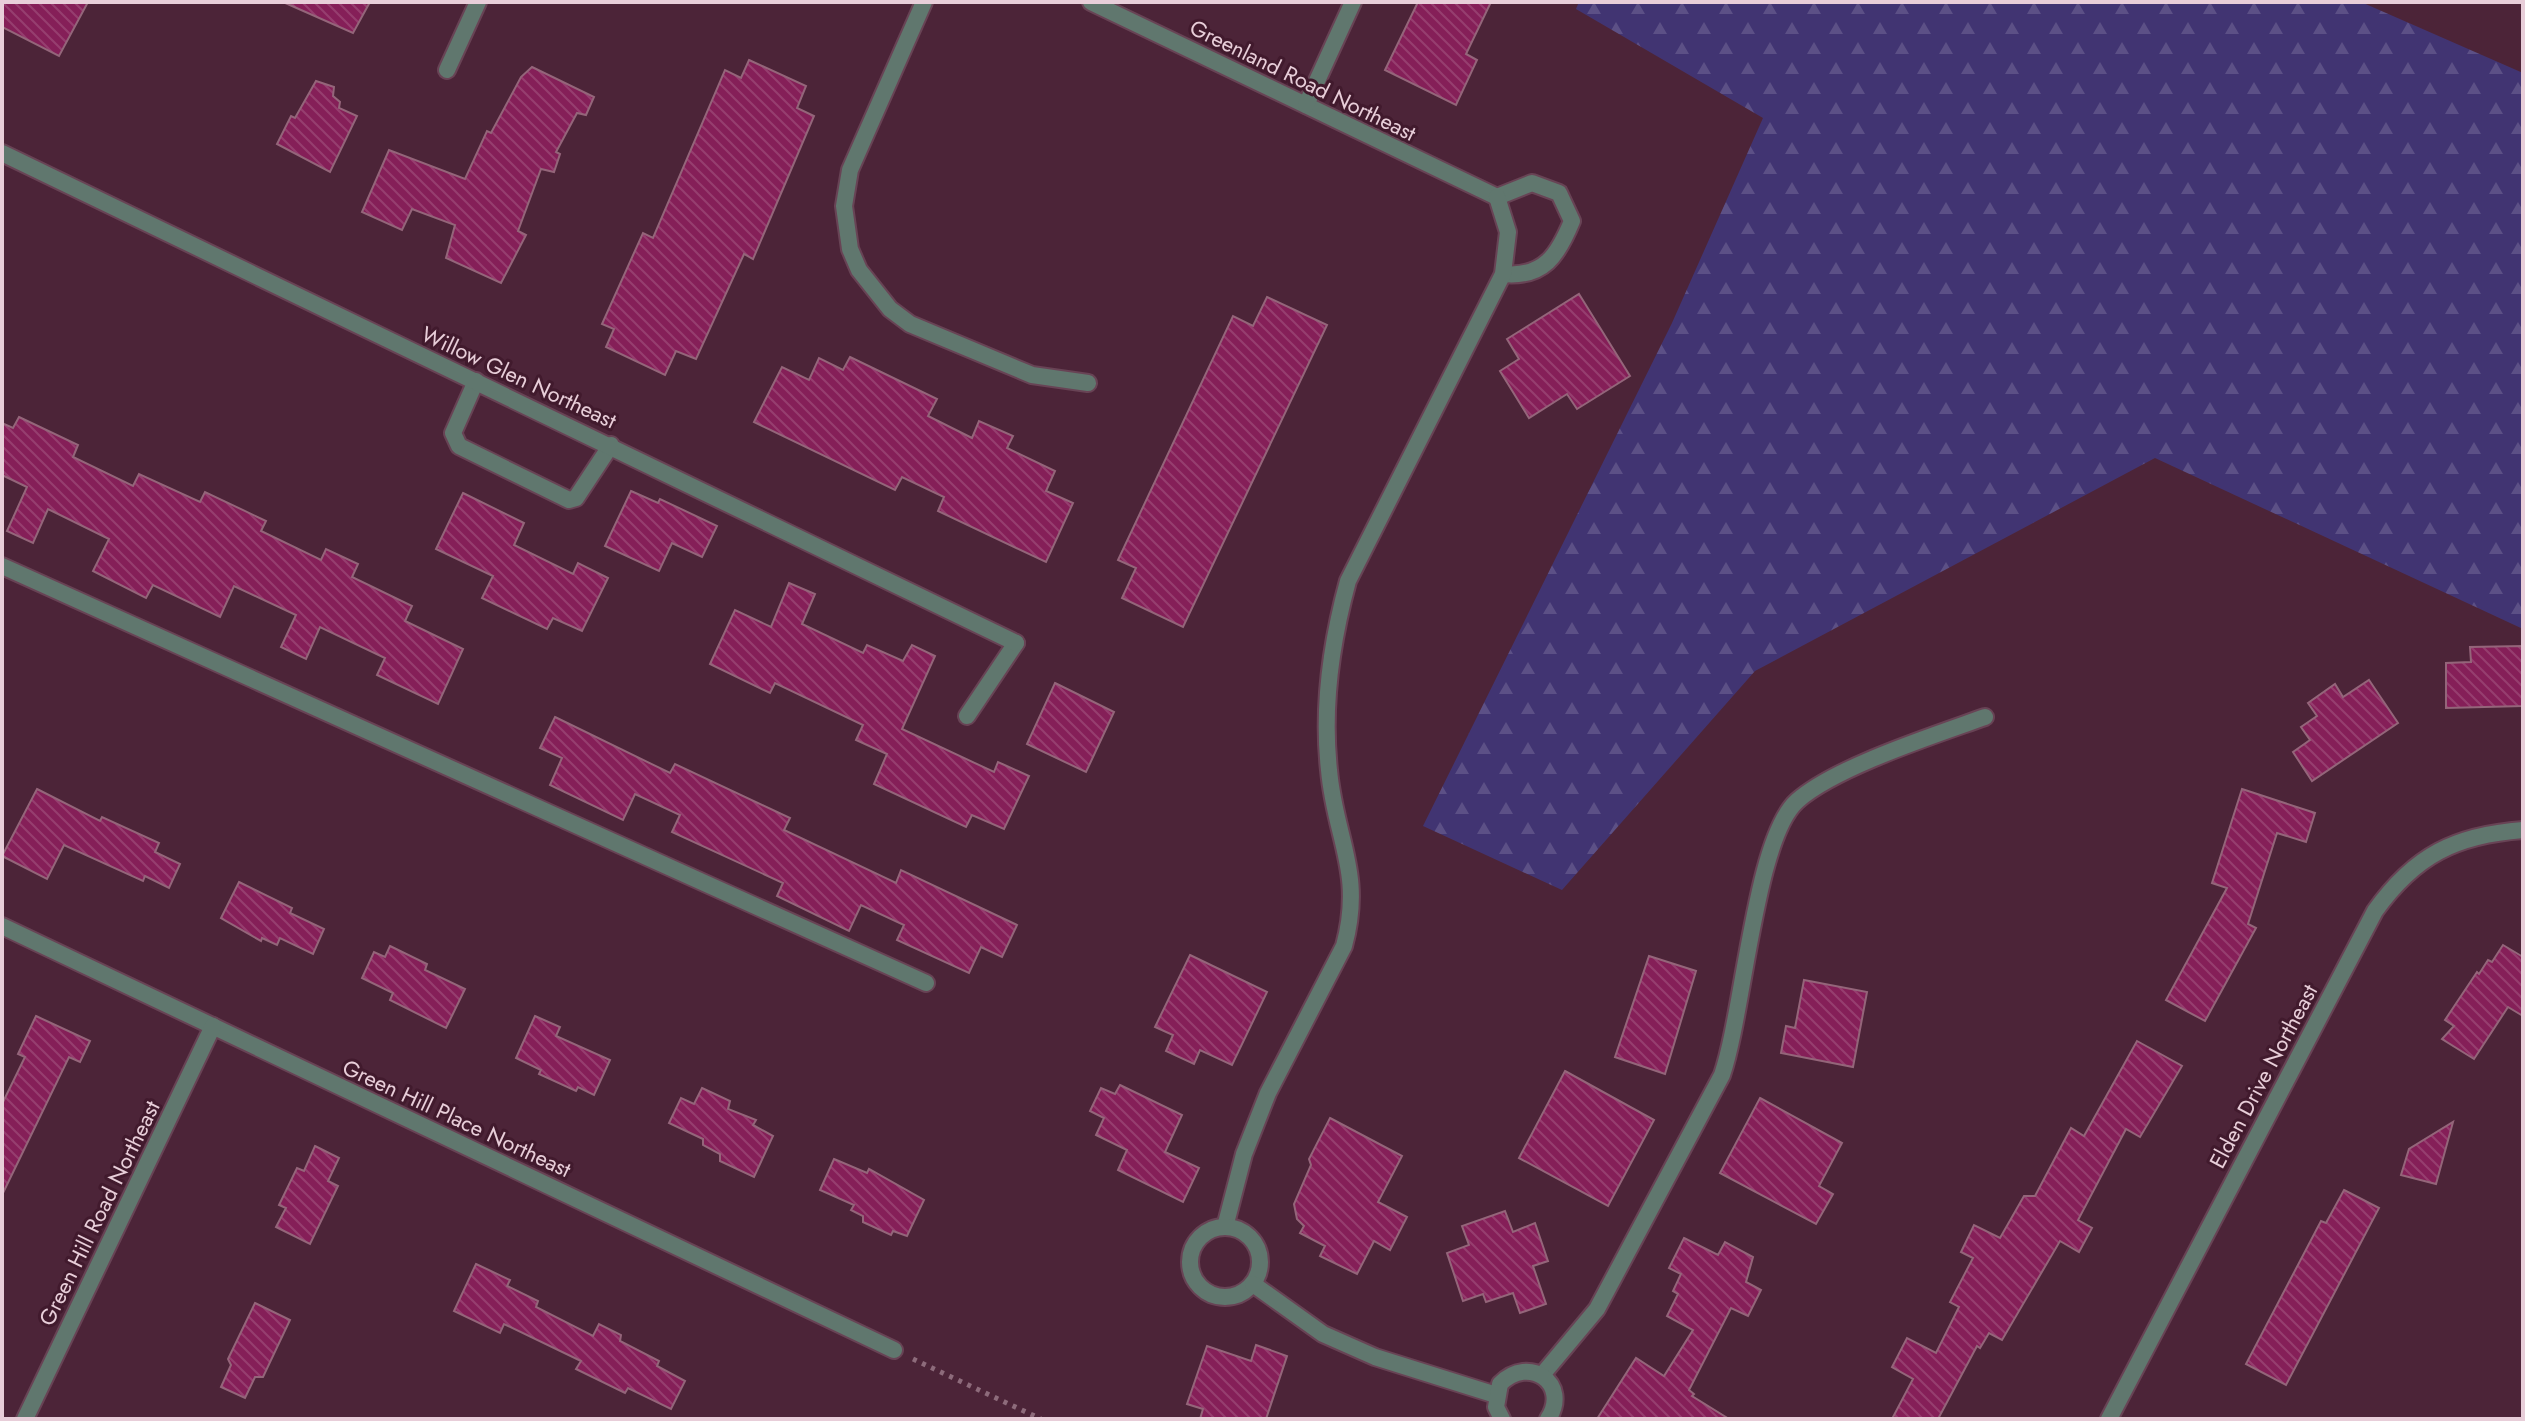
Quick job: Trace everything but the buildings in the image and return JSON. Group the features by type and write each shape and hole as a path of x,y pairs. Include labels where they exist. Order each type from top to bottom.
{"street":[{"path":"447,70 478,2"},
{"path":"924,2 850,170 844,206 850,249 859,270 890,309 910,324 1032,375 1088,383"},
{"name":"Greenland Road Northeast","path":"1091,2 1497,197"},
{"path":"1306,105 1353,2"},
{"name":"Willow Glen Northeast","path":"2,153 1016,643 967,716"},
{"path":"1225,1227 1244,1154 1268,1093 1344,946 1351,919 1353,884 1329,771 1327,681 1348,581 1503,274 1508,232 1497,197 1532,183 1559,193 1572,221 1560,251 1541,270 1520,276 1503,274"},
{"path":"476,381 453,433 459,446 569,500 576,498 611,445"},
{"path":"2,566 926,983"},
{"path":"1542,1375 1597,1309 1722,1075 1734,1040 1767,855 1788,810 1813,789 1903,747 1985,717"},
{"name":"Elden Drive Northeast","path":"2109,1419 2375,911 2409,870 2445,846 2485,833 2523,830"},
{"name":"Green Hill Place Northeast","path":"2,926 894,1350"},
{"name":"Green Hill Road Northeast","path":"25,1419 213,1026"},
{"path":"1225,1227 1238,1229 1257,1246 1261,1259 1253,1284 1231,1297 1219,1297 1197,1284 1190,1259 1201,1236 1225,1227"},
{"path":"1253,1284 1323,1334 1375,1357 1496,1395"},
{"path":"1502,1419 1496,1395 1508,1376 1519,1371 1542,1375 1555,1394 1555,1406 1548,1419"}],"path":[{"path":"894,1350 1041,1419"}],"green space":[{"path":"1579,2 2361,2 2523,73 2523,629 2155,458 1755,671 1562,890 1423,826 1672,323 1763,118 1576,9"}]}
